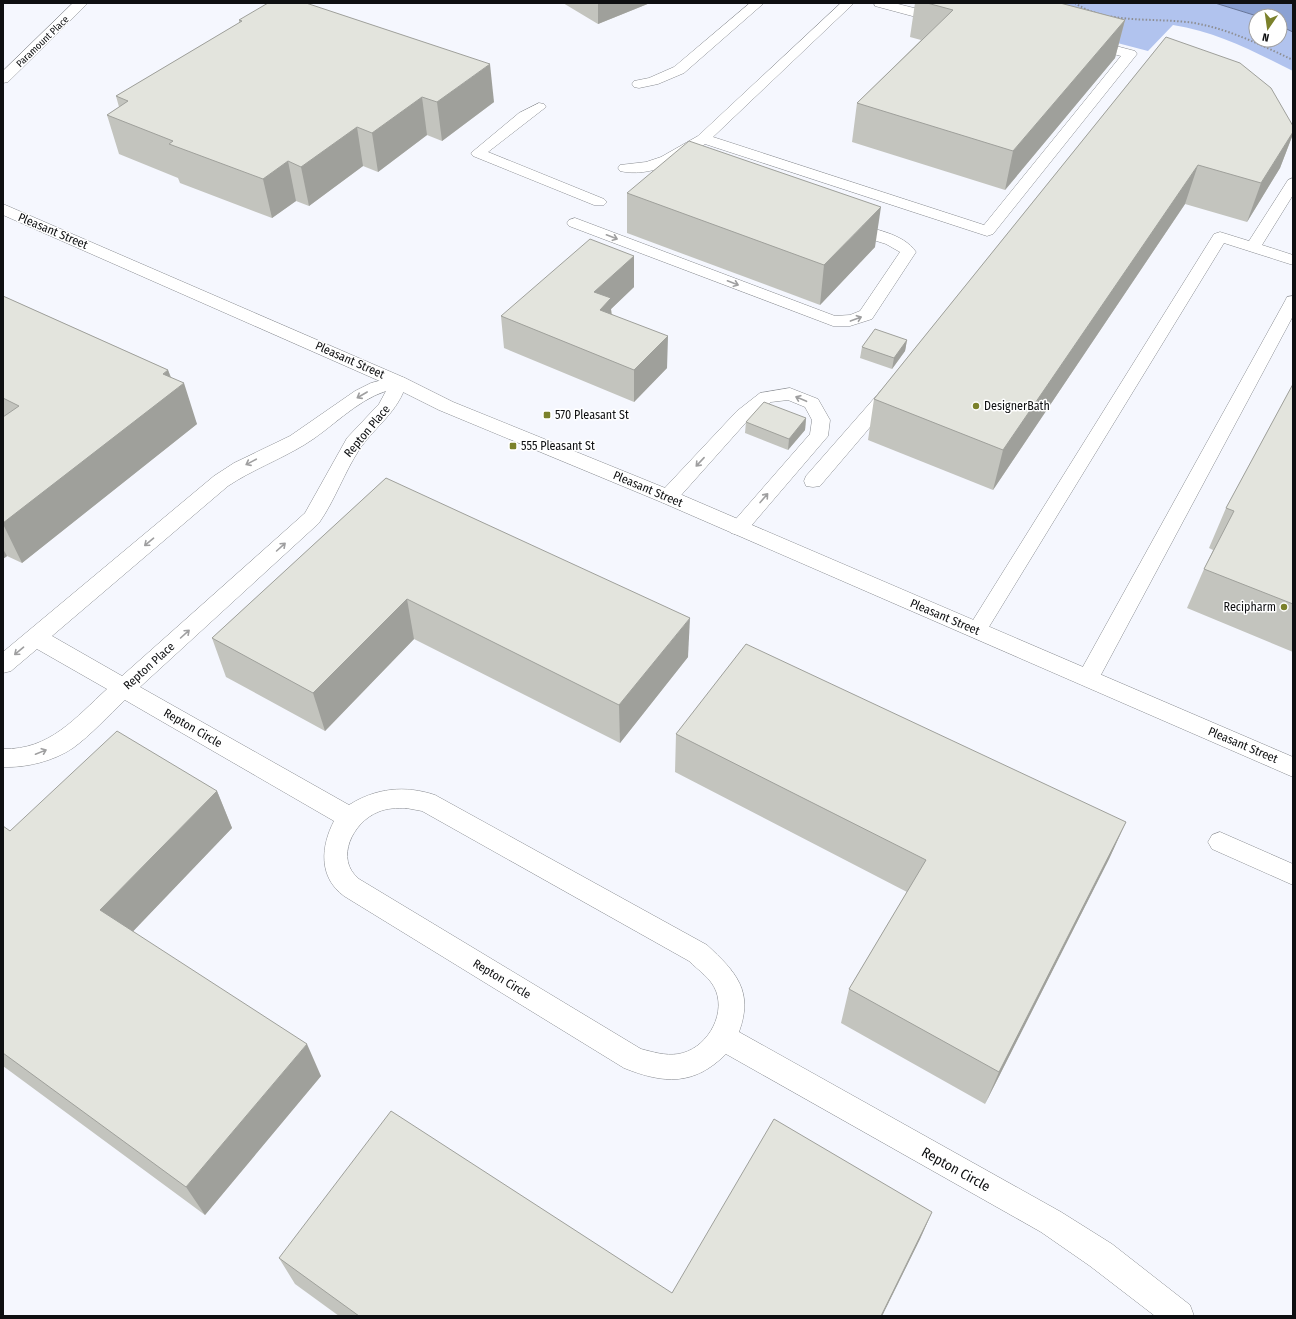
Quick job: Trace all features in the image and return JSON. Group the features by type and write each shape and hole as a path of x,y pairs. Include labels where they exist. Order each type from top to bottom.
{"street":[{"name":"Paramount Place","path":"3,79 81,3"},
{"name":"Pleasant Street","path":"3,209 398,382 446,406 668,497 1293,767"},
{"name":"Repton Place","path":"3,665 221,481 241,468 297,441 362,395 398,382 396,395 388,407 355,442 342,461 324,502 312,518 65,741 40,754 14,759 3,758"},
{"name":"Repton Circle","path":"35,637 350,818"},
{"name":"Repton Circle","path":"406,798 427,802 698,953 721,974 730,995 731,1018 723,1038 701,1059 679,1066 656,1066 634,1059 358,892 345,881 335,861 336,846 342,830 350,818 367,806 386,799 406,798"},
{"name":"Repton Circle","path":"723,1038 1051,1222 1101,1255 1179,1316"}],"lane":[{"path":"639,84 653,81 679,70 758,3"},
{"path":"625,168 642,168 674,158 702,139 848,3"},
{"path":"880,3 916,13 928,4 952,7"},
{"path":"702,139 987,231 1130,54 1076,40"},
{"path":"539,107 524,116 478,153 599,202"},
{"path":"658,164 678,171"},
{"path":"1252,248 1293,183"},
{"path":"575,223 833,321 855,321 866,315 908,252 906,248 897,243 837,223"},
{"path":"977,630 1220,238 1293,260"},
{"path":"1088,678 1293,301"},
{"path":"813,480 860,428 900,379"},
{"path":"668,497 743,415 766,397 790,394 812,403 821,420 819,436 738,528"},
{"path":"1220,842 1293,875"}],"path":[{"path":"1075,3 1083,8 1114,16 1137,20 1178,21 1222,29 1293,60"},
{"path":"1100,19 1114,16"}],"shaded area":[{"path":"964,3 1215,3 1248,13 1248,48 1288,48 1288,30 1293,32 1293,71 1264,56 1220,37 1173,25 1148,51"},
{"path":"1215,3 1293,3 1293,32 1288,30 1288,8 1248,8 1248,13"}],"building":[{"path":"268,3 306,3 490,64 437,102 422,97 372,133 357,127 301,167 288,161 263,179 169,144 173,141 107,115 128,101 116,96 242,21 239,20"},
{"path":"927,3 1060,3 1125,20 1013,151 857,103 953,10"},
{"path":"1166,37 1240,63 1271,88 1293,126 1293,132 1261,183 1198,165 1003,450 874,399"},
{"path":"689,141 881,207 824,265 627,193"},
{"path":"590,239 634,256 594,292 611,298 600,310 668,336 634,370 501,316"},
{"path":"3,296 168,370 163,374 184,383 3,523 3,417 19,406 3,398"},
{"path":"875,329 907,340 894,358 862,347"},
{"path":"1293,384 1293,604 1204,569 1234,511 1226,508"},
{"path":"764,402 806,418 789,439 746,422"},
{"path":"386,478 690,618 619,705 407,599 313,693 212,638"},
{"path":"746,644 1126,822 999,1072 849,989 926,860 676,734"},
{"path":"117,731 217,791 100,910 307,1044 186,1187 3,1053 3,826 10,831"},
{"path":"391,1111 672,1293 774,1119 932,1212 881,1316 359,1316 279,1258"}],"place":[{"name":"DesignerBath","path":"976,406"},
{"name":"570 Pleasant St","path":"547,415"},
{"name":"555 Pleasant St","path":"513,446"},
{"name":"Recipharm","path":"1284,607"}]}
